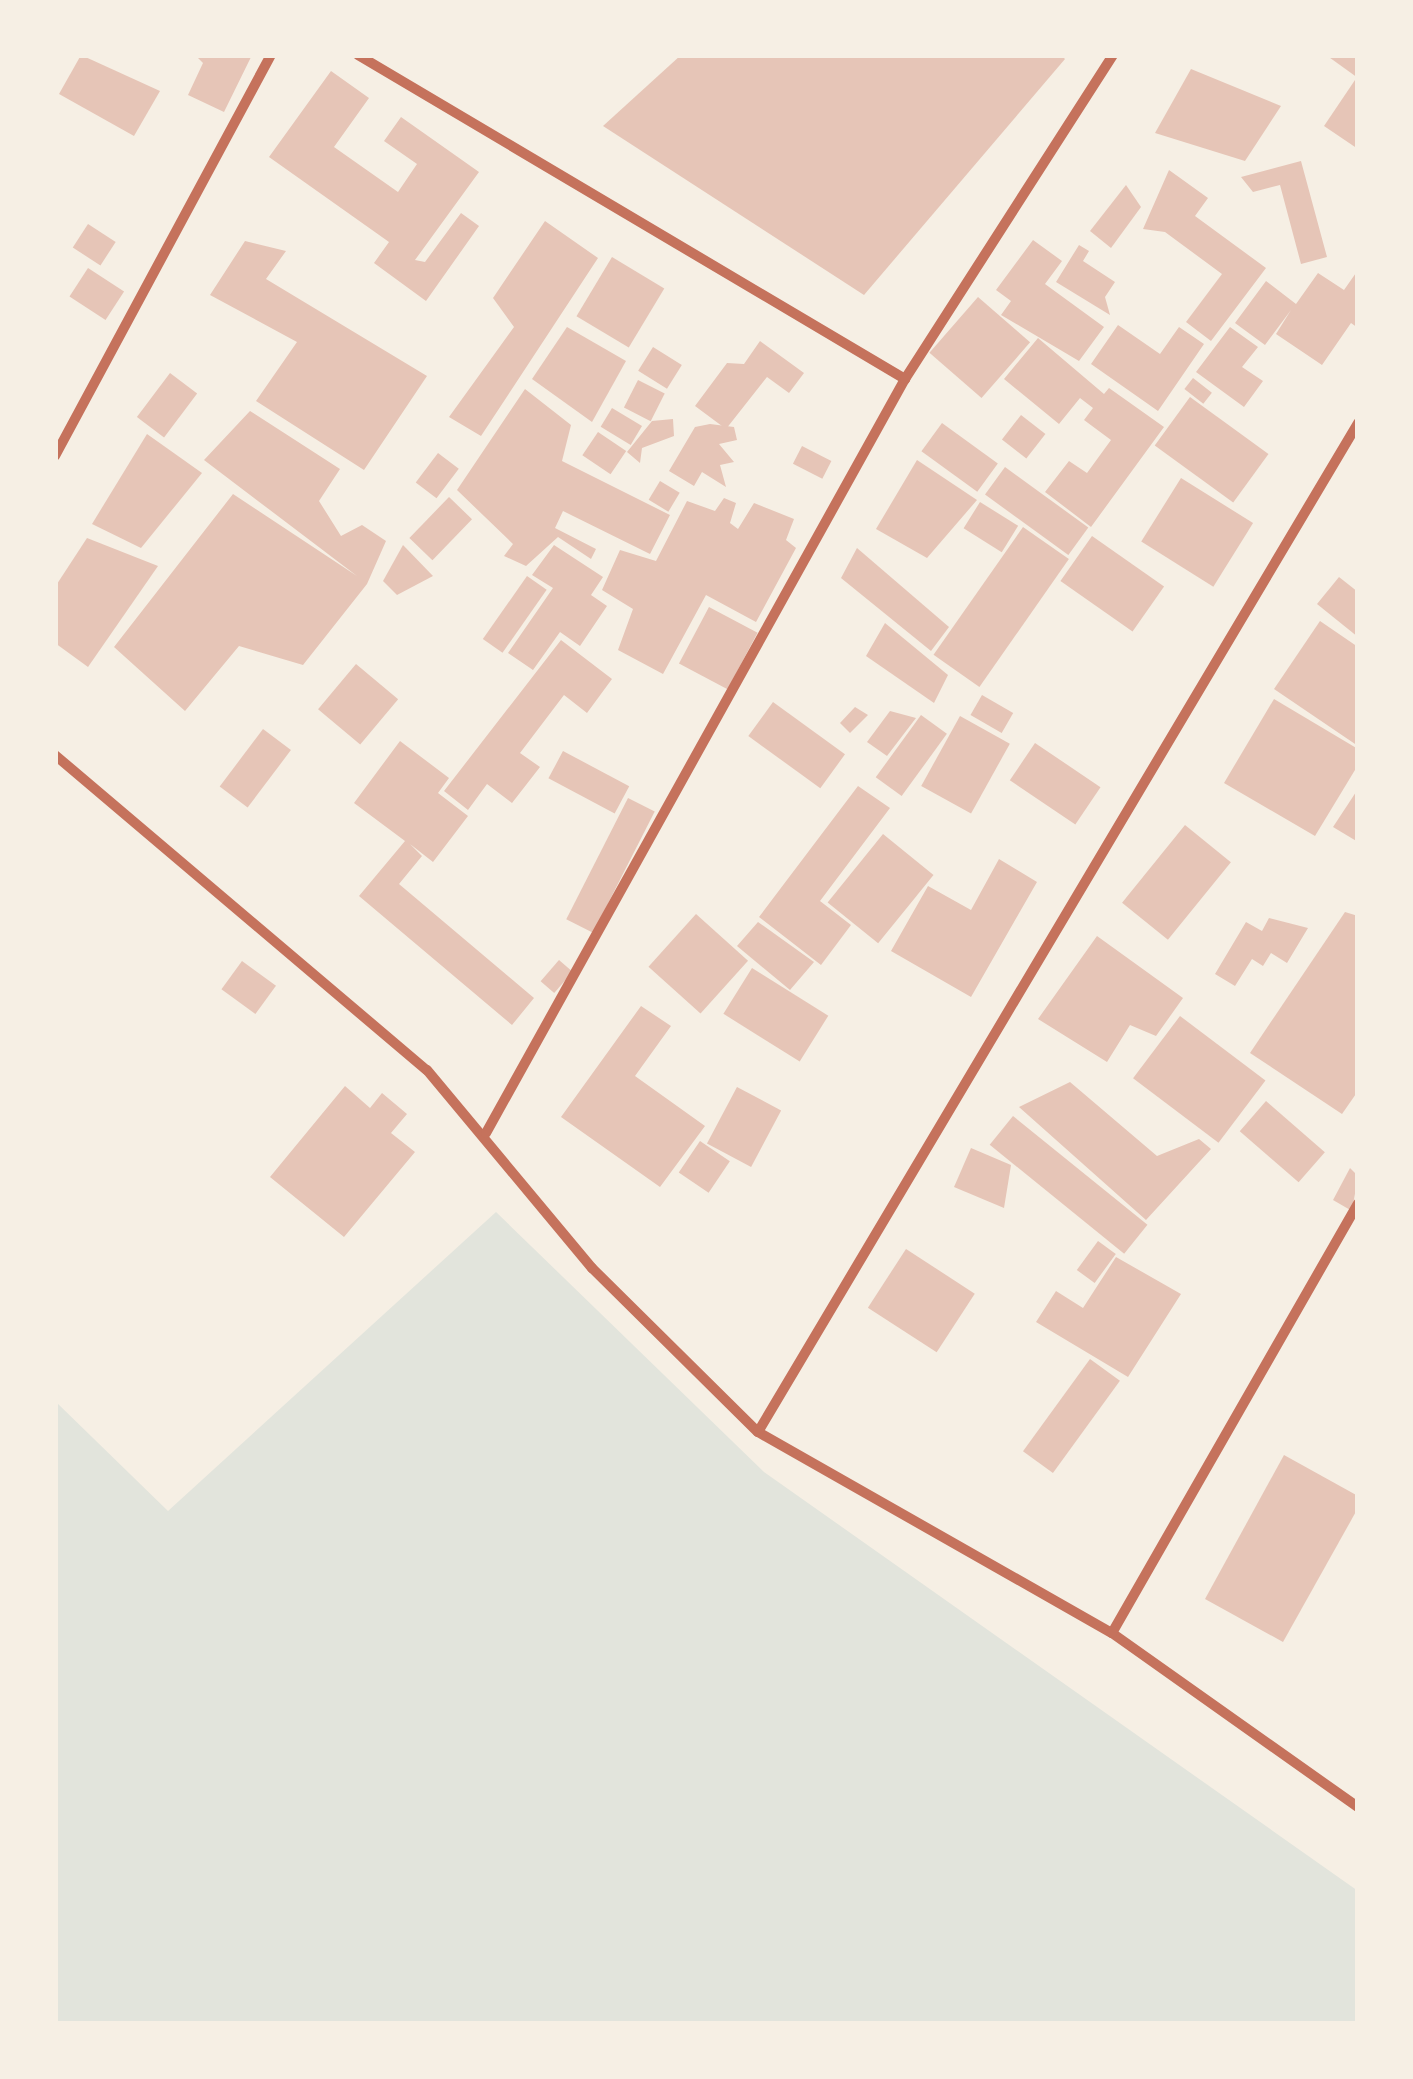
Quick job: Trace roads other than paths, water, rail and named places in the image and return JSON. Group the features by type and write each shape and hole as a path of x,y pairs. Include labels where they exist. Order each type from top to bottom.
{"street":[{"path":"55,456 270,55"},
{"path":"358,55 904,379"},
{"path":"486,1133 904,379 1113,55"},
{"path":"758,1432 1358,423"},
{"path":"55,755 376,1023 486,1133 592,1268 758,1432 1112,1633 1358,1807"},
{"path":"1112,1633 1358,1204"}]}
